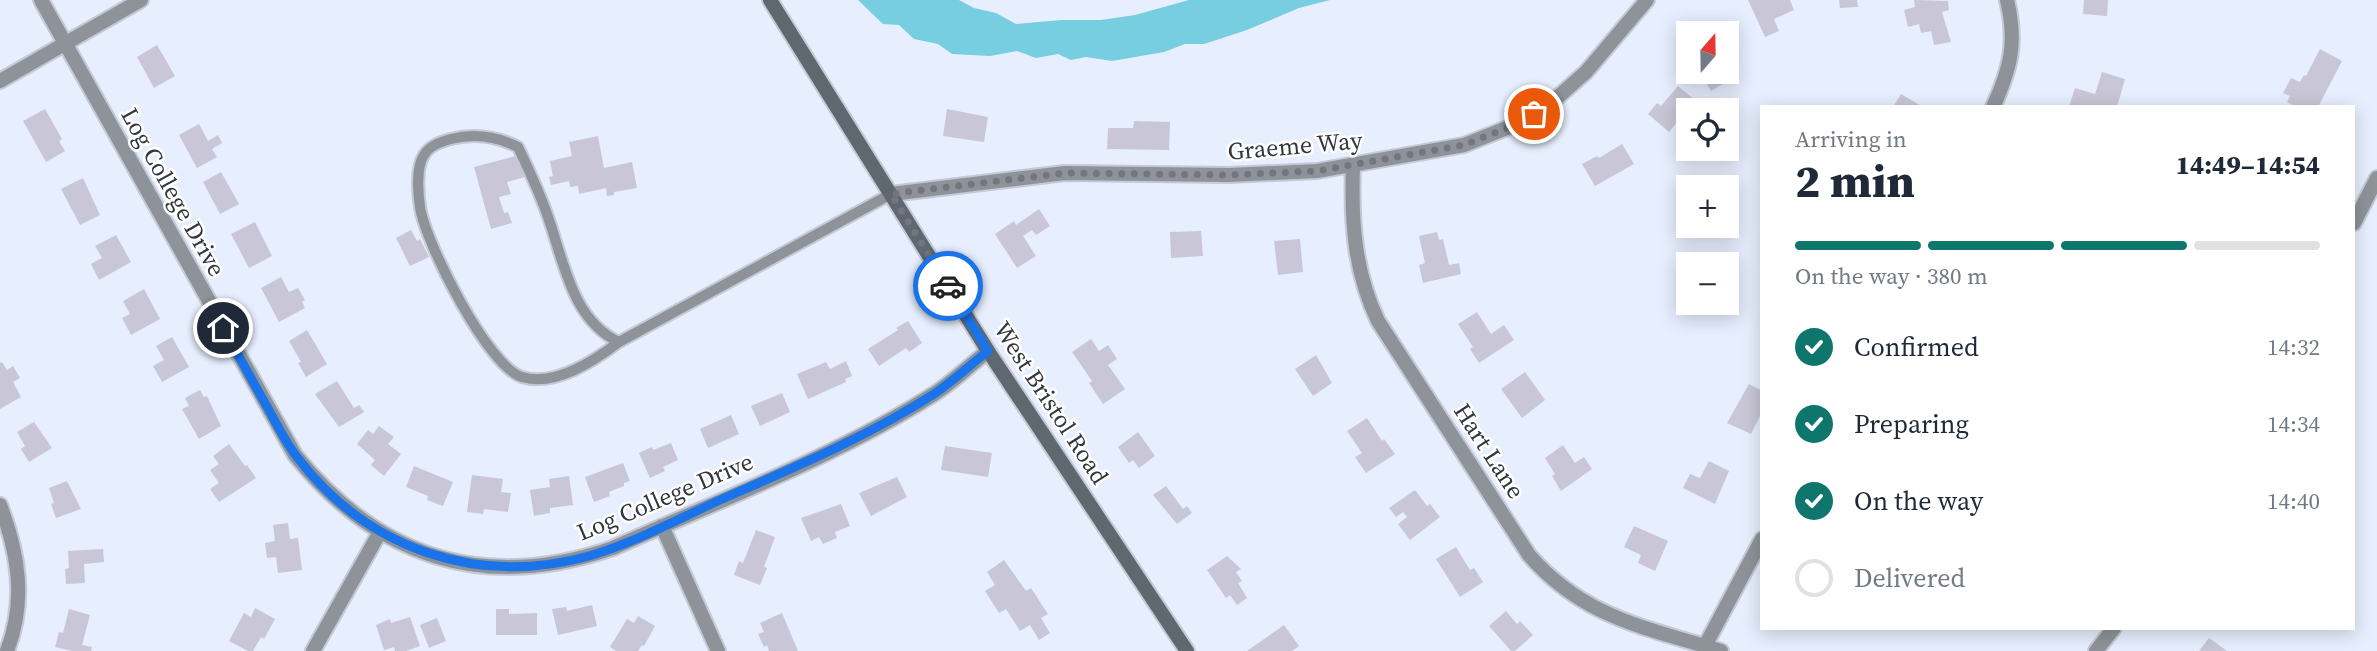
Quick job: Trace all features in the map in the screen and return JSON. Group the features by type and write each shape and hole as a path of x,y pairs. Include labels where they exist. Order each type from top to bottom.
{"main road":[{"name":"West Bristol Road","path":"769,0 988,351 1187,651"}],"street":[{"name":"Log College Drive","path":"41,0 295,455 317,483 343,507 380,532 431,555 469,564 527,567 591,555 841,446 890,421 937,392 988,351"},
{"path":"0,81 141,0"},
{"name":"Graeme Way","path":"891,194 1065,173 1230,175 1317,171 1464,145 1517,124 1550,104 1579,79 1647,0"},
{"path":"1994,105 2012,55 2007,0"},
{"name":"Hart Lane","path":"1353,166 1353,231 1368,301 1378,321 1529,555 1546,575 1593,608 1721,651"},
{"path":"2355,221 2377,178"},
{"path":"0,505 16,556 19,591 17,620 7,651"},
{"path":"662,526 718,651"},
{"path":"313,651 380,532"},
{"path":"1705,646 1760,543"},
{"path":"2096,651 2112,630"}],"lane":[{"path":"619,342 603,335 586,316 565,272 548,216 518,147 498,137 459,137 438,143 424,155 419,171 420,207 429,238 464,307 500,360 521,377 546,379 573,370 619,342 891,194"}],"water":[{"path":"858,0 959,0 974,8 996,13 1016,24 1101,20 1135,15 1189,0 1330,0 1299,8 1247,30 1204,44 1185,44 1164,52 1112,61 1086,57 1071,60 1058,54 1036,58 1017,51 990,56 952,54 938,44 914,39 899,25 883,24"}],"building":[{"path":"1748,0 1790,0 1794,10 1774,19 1779,31 1765,37"},
{"path":"1839,0 1857,0 1858,7 1840,8"},
{"path":"1914,0 1948,1 1949,10 1942,12 1951,42 1934,45 1931,31 1921,33 1919,24 1908,27 1904,10 1915,7"},
{"path":"2084,0 2108,0 2107,16 2083,14"},
{"path":"157,45 175,76 154,88 137,57"},
{"path":"2320,49 2342,61 2319,105 2292,105 2287,102 2290,96 2283,93 2291,78 2300,82 2304,75 2306,76"},
{"path":"2102,72 2125,79 2118,105 2070,105 2075,88 2095,94"},
{"path":"1707,84 1723,84 1711,91"},
{"path":"1678,86 1693,98 1676,98 1676,123 1669,132 1648,114 1657,103 1661,106"},
{"path":"1901,94 1920,105 1894,105"},
{"path":"45,109 62,139 59,141 65,151 46,162 23,121"},
{"path":"947,109 988,117 984,142 943,136"},
{"path":"1134,121 1170,122 1169,150 1107,149 1108,128 1133,128"},
{"path":"199,124 208,141 218,135 222,143 212,149 217,157 197,168 179,135"},
{"path":"598,136 604,168 632,162 637,188 607,196 606,188 579,194 578,186 570,187 569,181 551,185 549,177 553,176 550,161 572,156 569,142"},
{"path":"1622,144 1634,164 1595,186 1582,164 1597,156 1599,158"},
{"path":"519,155 525,177 507,182 511,194 499,197 504,213 508,212 512,223 491,229 474,167"},
{"path":"221,172 239,204 220,214 203,182"},
{"path":"83,178 100,215 80,225 61,189"},
{"path":"1039,209 1050,226 1036,235 1032,230 1023,236 1036,256 1017,268 995,234 1014,221 1016,225"},
{"path":"255,222 272,256 249,268 231,234"},
{"path":"411,230 417,241 420,239 429,257 410,266 396,238"},
{"path":"1201,231 1203,256 1171,258 1170,232"},
{"path":"1437,232 1439,240 1443,239 1449,265 1459,263 1461,274 1423,283 1419,265 1425,263 1419,236"},
{"path":"116,235 131,262 99,280 91,264 102,258 95,246"},
{"path":"1300,239 1303,272 1278,275 1274,241"},
{"path":"281,277 289,292 298,288 305,300 302,302 305,308 279,322 261,288"},
{"path":"144,289 160,319 131,335 122,318 130,314 123,301"},
{"path":"1477,312 1491,334 1504,325 1514,340 1479,363 1470,349 1473,347 1458,324"},
{"path":"908,321 922,343 909,352 906,348 879,366 868,349"},
{"path":"307,330 327,364 306,377 289,341"},
{"path":"172,337 189,367 162,382 153,366 164,360 156,346"},
{"path":"1091,339 1099,351 1108,345 1117,359 1108,365 1125,389 1103,404 1089,383 1092,381 1072,352"},
{"path":"1316,355 1332,383 1313,396 1295,369"},
{"path":"846,361 852,376 845,379 846,382 808,399 797,374 826,362 830,369"},
{"path":"2,362 7,370 13,366 20,378 13,382 21,397 0,409 0,363"},
{"path":"1525,372 1545,400 1522,418 1501,389"},
{"path":"337,381 354,408 359,405 364,412 339,427 315,394"},
{"path":"1749,384 1760,390 1760,416 1751,434 1727,423"},
{"path":"200,390 204,397 207,396 221,426 199,439 182,409 189,406 185,398"},
{"path":"782,393 790,412 760,426 751,406"},
{"path":"731,415 739,434 708,448 700,429"},
{"path":"1367,418 1382,441 1384,439 1395,454 1366,473 1355,457 1362,453 1347,431"},
{"path":"34,422 52,448 29,462 21,449 25,446 17,432"},
{"path":"379,426 394,437 388,444 401,454 384,476 371,465 375,460 357,444 368,430 373,434"},
{"path":"1138,432 1155,456 1139,468 1133,460 1129,463 1118,447"},
{"path":"671,443 678,460 663,467 665,471 650,478 639,453"},
{"path":"229,444 256,478 219,502 210,489 219,483 210,470 219,464 213,456"},
{"path":"1563,445 1575,463 1584,457 1592,469 1561,491 1545,458"},
{"path":"945,446 992,453 988,477 941,470"},
{"path":"1709,461 1729,471 1715,504 1683,488 1690,474 1700,478"},
{"path":"623,463 630,481 609,492 610,496 594,502 585,477"},
{"path":"414,466 453,482 443,506 406,487"},
{"path":"472,475 503,479 501,492 511,493 508,512 484,509 483,514 467,512"},
{"path":"569,476 573,505 550,508 550,513 534,516 530,490 550,487 549,479"},
{"path":"897,477 907,497 871,516 859,493"},
{"path":"67,481 81,509 56,518 49,488"},
{"path":"1166,486 1183,509 1187,506 1192,513 1177,524 1153,495"},
{"path":"1415,490 1440,517 1410,540 1398,524 1407,517 1403,512 1396,517 1389,508"},
{"path":"841,504 850,526 835,532 837,538 823,544 819,537 811,541 801,518"},
{"path":"288,523 290,539 298,538 302,570 278,573 276,557 267,558 265,543 275,541 273,525"},
{"path":"1634,526 1668,541 1655,571 1638,563 1641,555 1624,547"},
{"path":"756,530 775,537 760,585 734,575 739,561 743,563"},
{"path":"1456,547 1470,570 1474,568 1483,582 1460,597 1436,559"},
{"path":"103,549 104,562 84,564 85,583 66,584 68,551"},
{"path":"1227,556 1241,569 1236,572 1242,581 1238,583 1247,598 1237,605 1230,595 1226,598 1207,570"},
{"path":"1004,560 1026,591 1031,588 1048,614 1041,618 1050,633 1039,640 1030,625 1020,631 1006,609 999,613 985,591 995,585 987,572"},
{"path":"592,605 597,626 558,635 552,609 566,607 567,611"},
{"path":"255,608 275,619 264,639 261,637 253,651 248,651 229,641 244,613 251,617"},
{"path":"69,609 90,615 82,645 92,647 91,651 55,647 59,632 63,633"},
{"path":"496,609 509,609 509,614 537,613 537,635 496,635"},
{"path":"1506,611 1517,624 1520,621 1533,635 1515,651 1511,651 1489,626"},
{"path":"782,613 798,651 769,651 758,634 764,632 760,623"},
{"path":"638,616 655,626 644,646 638,651 616,651 610,647 627,619 634,623"},
{"path":"410,617 420,646 406,651 395,651 394,647 384,650 376,625 390,619 391,623"},
{"path":"437,618 446,641 429,648 420,625"},
{"path":"1284,625 1299,646 1292,651 1247,651"},
{"path":"2209,638 2227,651 2199,651"}],"way so far":[{"path":"948,286 891,194 1065,173 1230,175 1317,171 1464,145 1517,124 1534,114"}],"route":[{"path":"223,328 295,455 317,483 343,507 373,529 431,555 469,564 527,567 559,563 613,548 841,446 890,421 937,392 988,351 948,286"}]}
